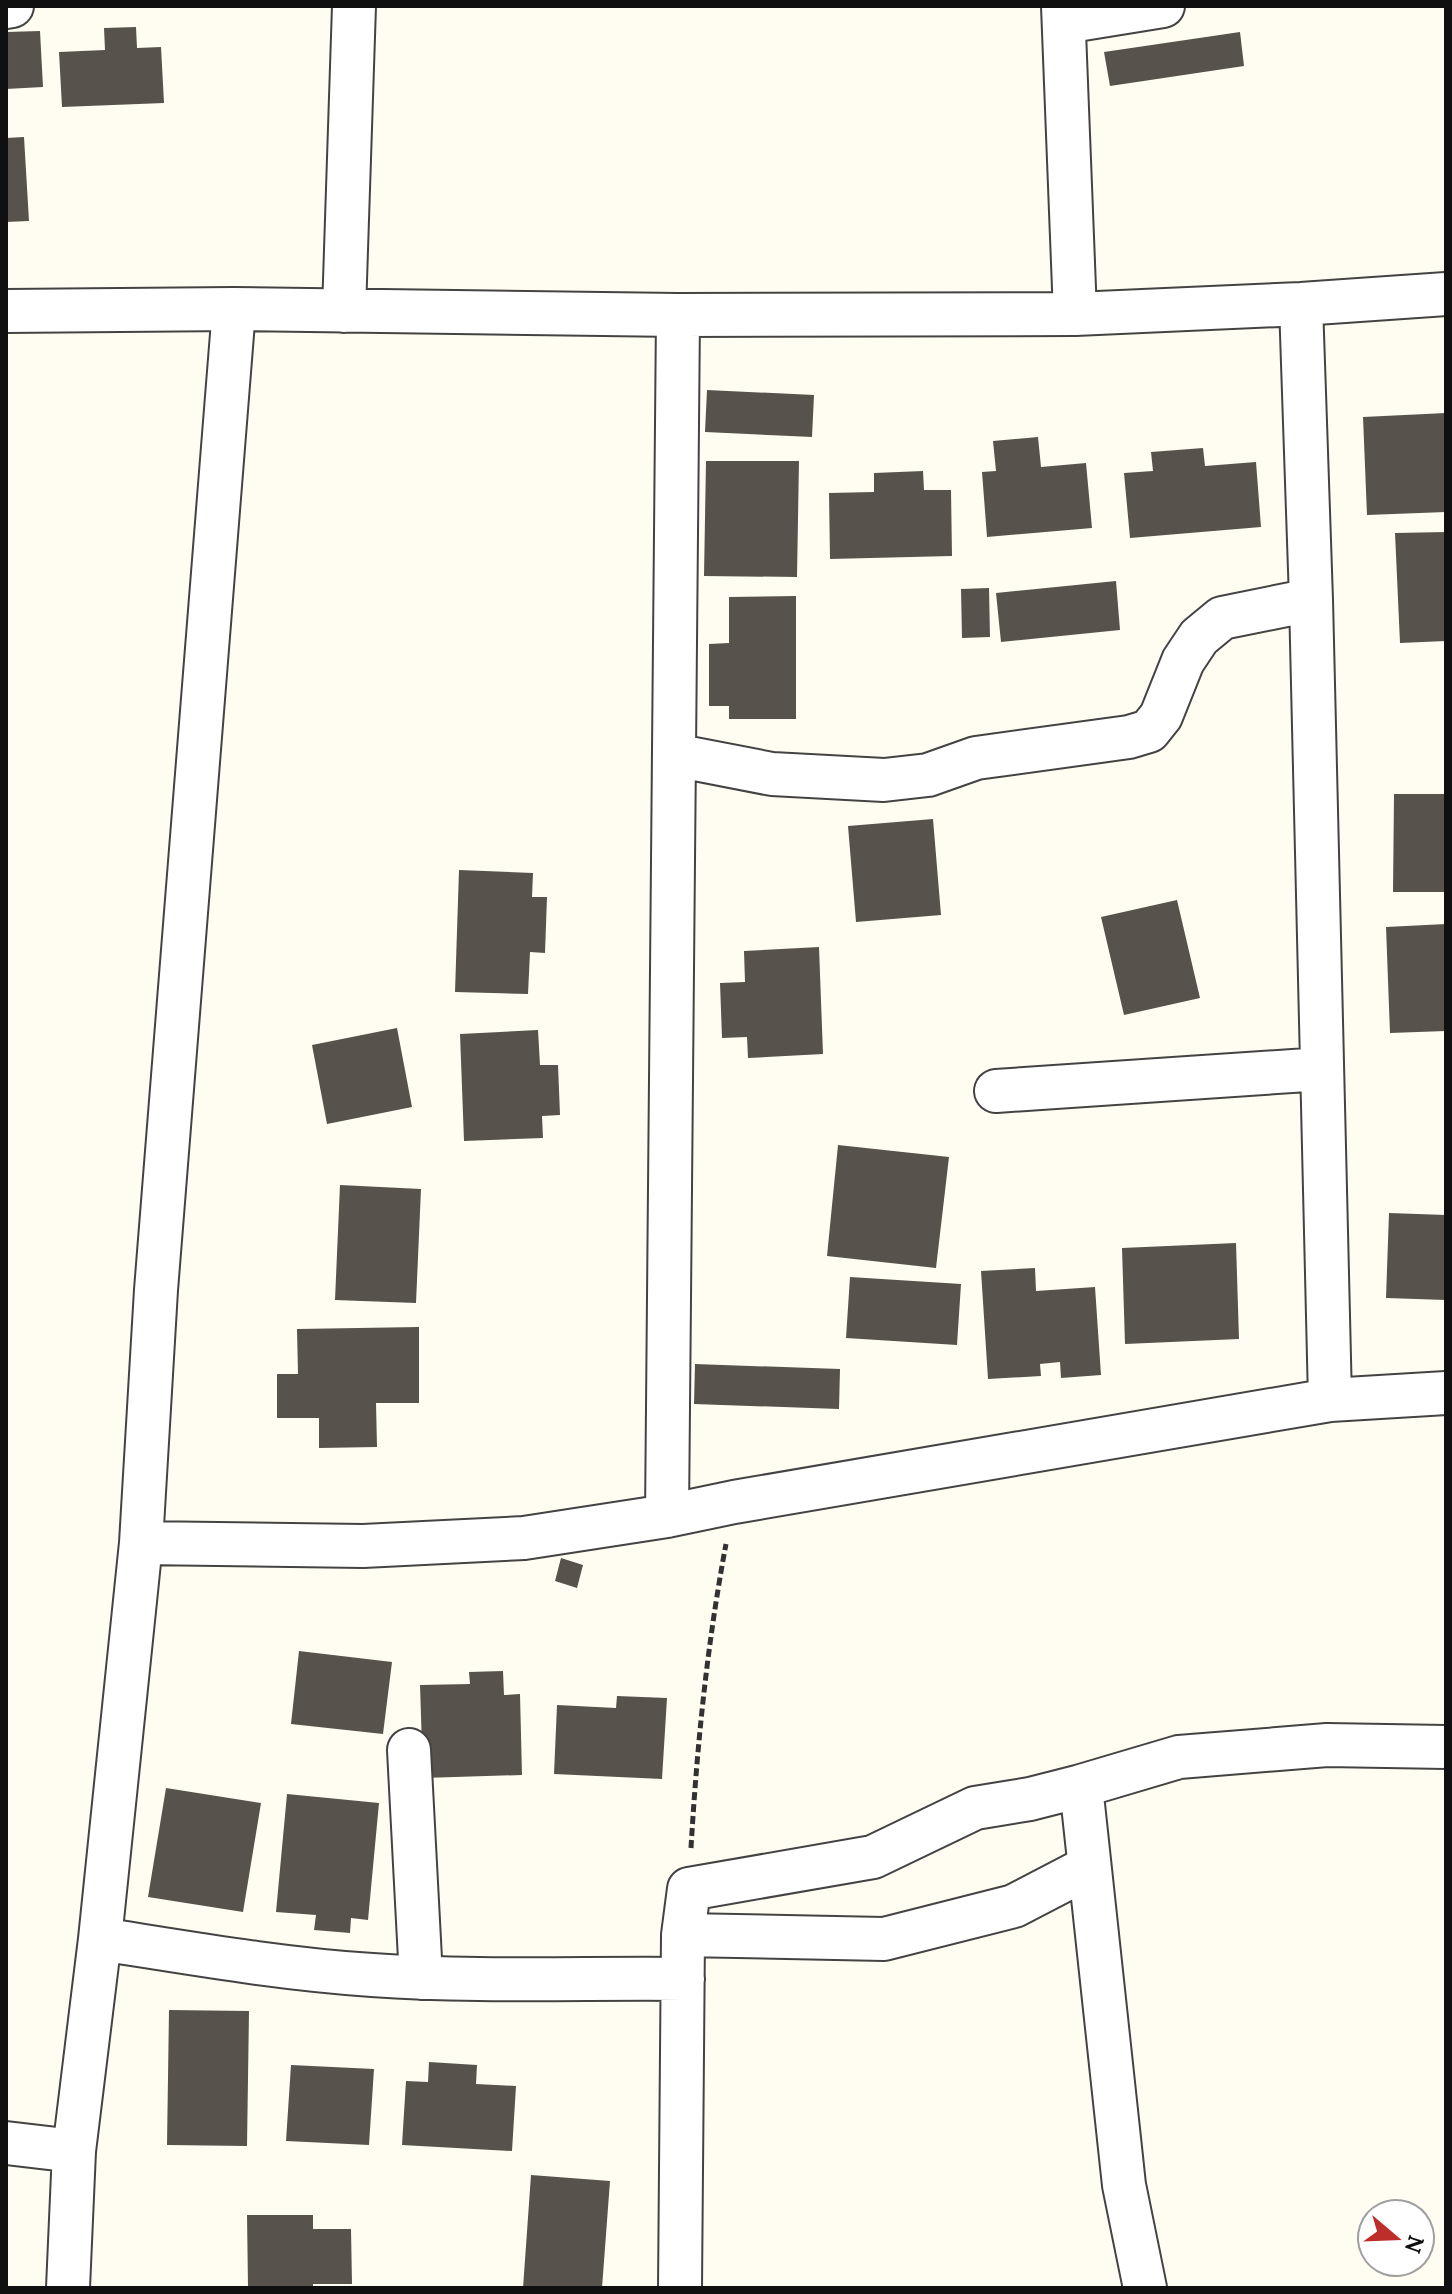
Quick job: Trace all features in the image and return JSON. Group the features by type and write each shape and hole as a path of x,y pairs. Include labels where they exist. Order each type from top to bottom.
{"street":[{"path":"6,7 12,6"},
{"path":"344,311 354,6"},
{"path":"1075,314 1064,14 1163,6"},
{"path":"6,311 234,309 678,315 1075,314 1446,294"},
{"path":"1301,304 1330,1400"},
{"path":"68,2288 74,2151 100,1939 141,1543 156,1290 234,309"},
{"path":"667,1516 678,315"},
{"path":"674,755 772,774 884,780 928,775 976,758 1129,737 1149,731 1161,716 1183,661 1199,637 1222,618 1311,600"},
{"path":"996,1091 1322,1069"},
{"path":"141,1543 363,1546 524,1538 667,1516 1330,1400 1446,1393"},
{"path":"680,2288 683,1935 689,1889 873,1857 975,1808 1030,1799 1179,1757 1327,1745 1446,1747"},
{"path":"409,1750 421,1978"},
{"path":"1081,1786 1124,2185 1145,2288"},
{"path":"683,1935 884,1939 1014,1906 1089,1867"},
{"path":"100,1939 285,1967 421,1978 683,1979"},
{"path":"6,2143 74,2151"}],"path":[{"path":"689,1889 696,1753 715,1601 734,1502"}],"building":[{"path":"136,27 137,48 161,47 164,103 62,107 59,52 105,50 104,28"},
{"path":"40,31 43,87 6,89 6,32"},
{"path":"1240,32 1244,66 1110,86 1104,52"},
{"path":"24,137 29,221 6,222 6,138"},
{"path":"707,390 814,395 812,437 705,432"},
{"path":"1446,413 1446,512 1367,515 1363,417"},
{"path":"1038,437 1041,467 1086,463 1092,528 987,537 982,472 996,471 993,441"},
{"path":"1203,448 1205,466 1256,462 1261,527 1130,538 1124,473 1153,471 1151,452"},
{"path":"706,461 799,461 797,577 704,576"},
{"path":"923,471 924,490 951,490 952,556 830,559 829,493 874,492 874,473"},
{"path":"1446,532 1446,641 1400,643 1395,533"},
{"path":"1116,581 1120,630 1001,642 996,593"},
{"path":"989,588 990,637 962,638 961,589"},
{"path":"796,596 796,719 729,719 729,706 709,706 709,644 729,643 729,597"},
{"path":"1394,794 1446,794 1446,892 1393,892"},
{"path":"933,819 941,915 856,922 848,826"},
{"path":"459,870 533,873 532,897 547,897 545,953 530,952 528,994 455,992"},
{"path":"1177,900 1200,998 1124,1015 1101,917"},
{"path":"1446,924 1446,1031 1390,1033 1386,927"},
{"path":"819,947 823,1054 748,1058 747,1037 722,1038 720,983 745,982 744,951"},
{"path":"397,1028 412,1107 327,1124 312,1045"},
{"path":"538,1030 540,1065 558,1065 560,1115 542,1116 543,1138 464,1141 460,1034"},
{"path":"838,1145 949,1157 936,1268 827,1256"},
{"path":"340,1185 421,1189 416,1303 335,1300"},
{"path":"1389,1213 1446,1215 1446,1300 1386,1298"},
{"path":"1236,1243 1239,1339 1125,1344 1122,1248"},
{"path":"1035,1268 1036,1291 1095,1287 1101,1375 1061,1378 1060,1362 1040,1364 1041,1376 988,1379 981,1271"},
{"path":"850,1277 961,1284 957,1345 846,1338"},
{"path":"419,1327 419,1403 376,1403 377,1447 319,1448 319,1418 277,1418 277,1374 298,1374 297,1329"},
{"path":"695,1364 840,1369 839,1409 694,1404"},
{"path":"561,1558 583,1565 577,1588 555,1581"},
{"path":"299,1651 392,1662 383,1734 291,1724"},
{"path":"503,1671 504,1695 520,1694 522,1775 423,1778 420,1685 470,1684 469,1672"},
{"path":"617,1696 667,1698 662,1779 554,1774 557,1705 616,1708"},
{"path":"166,1788 261,1803 243,1912 148,1897"},
{"path":"287,1794 379,1803 368,1920 351,1918 350,1933 314,1930 316,1915 276,1912"},
{"path":"169,2010 249,2011 247,2146 167,2145"},
{"path":"429,2062 477,2065 476,2084 516,2086 512,2151 402,2145 406,2081 428,2082"},
{"path":"291,2065 374,2069 369,2145 286,2141"},
{"path":"531,2175 610,2181 602,2288 523,2288"},
{"path":"247,2215 313,2215 313,2229 351,2229 352,2284 313,2284 313,2288 248,2288"}]}
